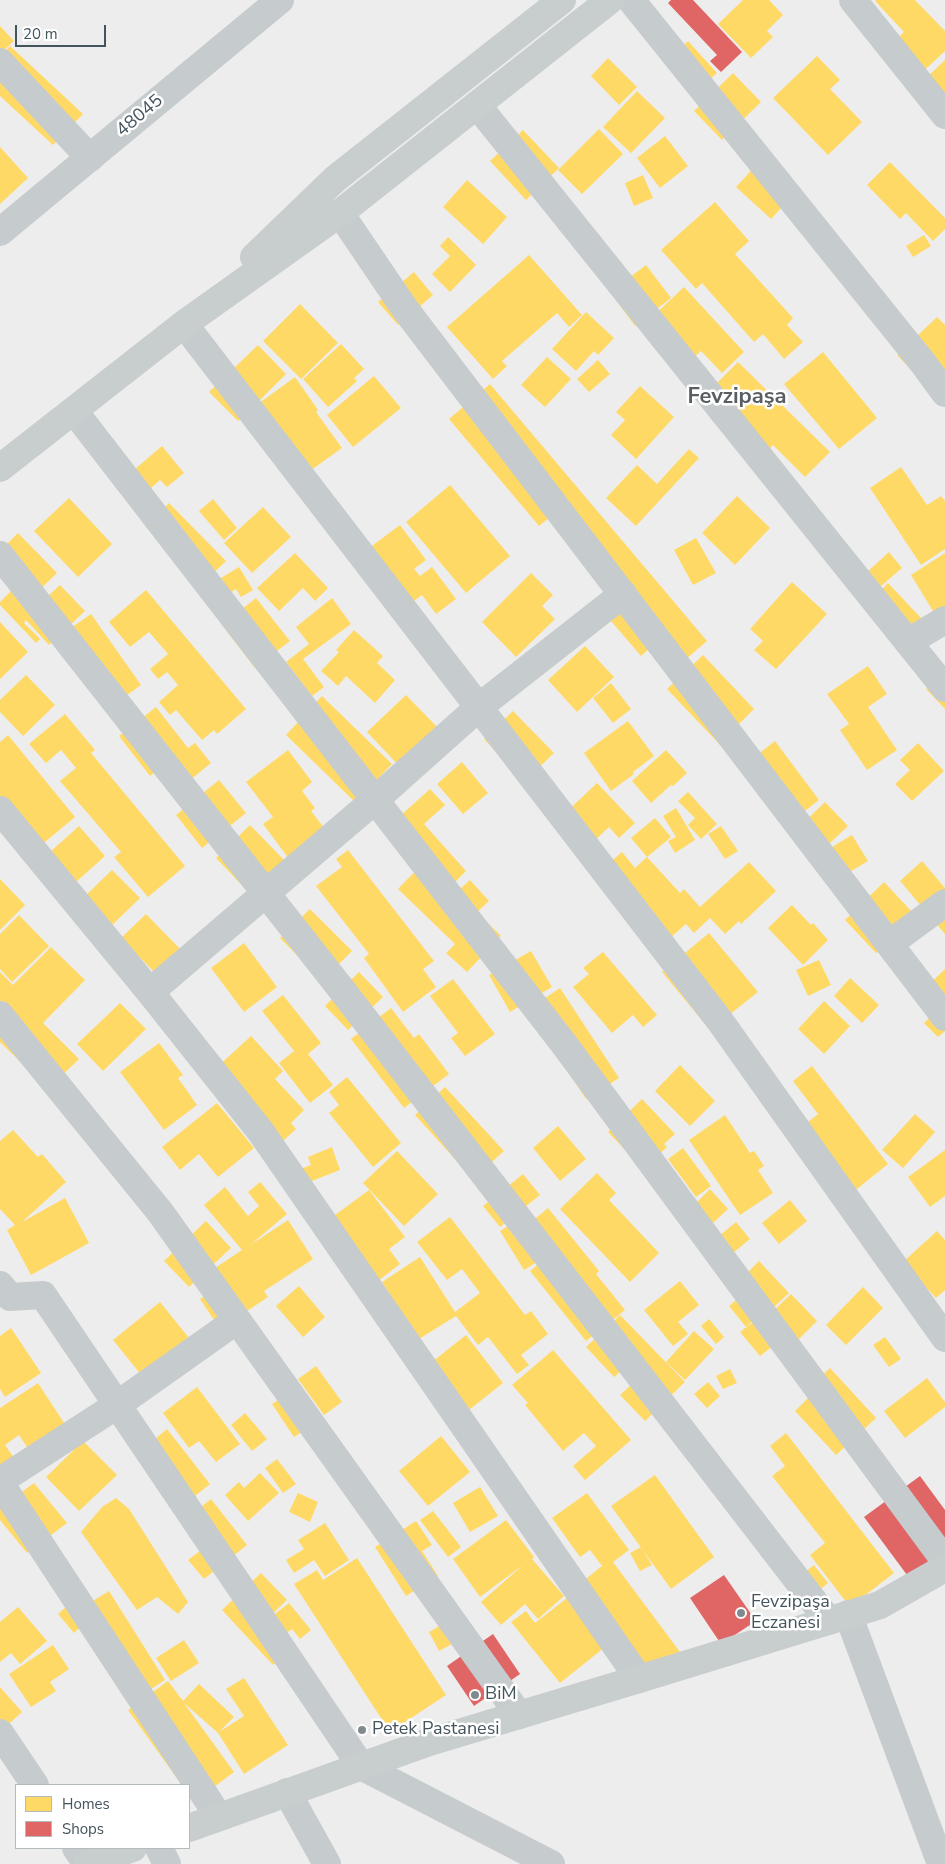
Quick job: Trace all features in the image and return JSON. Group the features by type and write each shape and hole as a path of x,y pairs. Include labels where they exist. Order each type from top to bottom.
{"main road":[{"path":"184,324 335,179 562,0"},
{"path":"0,468 74,411 101,387 184,324 340,213 610,0"},
{"path":"190,1828 429,1742 880,1604 945,1568"},
{"path":"87,1864 130,1849"}],"street":[{"name":"48045","path":"0,232 280,0"},
{"path":"631,0 923,363 945,393"},
{"path":"853,0 945,115"},
{"path":"0,62 90,158"},
{"path":"477,105 945,688"},
{"path":"340,213 405,309 945,1017"},
{"path":"184,324 720,1021 945,1338"},
{"path":"74,411 564,1044 945,1561"},
{"path":"0,555 838,1618 940,1864"},
{"path":"150,992 376,799 479,707 623,594"},
{"path":"908,642 945,620"},
{"path":"0,810 150,992 261,1132 639,1679"},
{"path":"889,944 945,902"},
{"path":"0,1016 160,1212 519,1715"},
{"path":"0,1285 10,1297 43,1295 361,1766 551,1864"},
{"path":"219,1817 0,1482 117,1405 237,1320"},
{"path":"0,1733 34,1784"},
{"path":"287,1792 327,1864"},
{"path":"77,1849 87,1864"},
{"path":"160,1849 168,1864"}],"building: Homes":[{"path":"743,0 769,0 783,15 767,31 773,37 751,58 718,24"},
{"path":"876,0 915,0 945,31 945,51 913,81 885,51 904,32"},
{"path":"0,26 14,41 0,54"},
{"path":"688,41 717,73 695,93 666,62"},
{"path":"10,46 83,114 53,145 0,96 0,57"},
{"path":"817,56 840,80 830,89 862,122 828,155 773,98"},
{"path":"608,58 637,87 619,105 591,76"},
{"path":"945,60 945,123 925,79"},
{"path":"733,73 761,102 722,140 694,111"},
{"path":"637,91 665,118 631,153 603,127"},
{"path":"599,129 623,154 582,194 558,170"},
{"path":"523,130 559,168 526,200 490,161"},
{"path":"665,136 688,166 660,188 637,158"},
{"path":"0,147 28,178 0,204"},
{"path":"760,161 795,193 771,219 736,187"},
{"path":"890,162 945,218 945,229 933,241 906,213 900,219 867,185"},
{"path":"643,175 653,198 634,206 625,183"},
{"path":"467,180 507,217 483,244 443,207"},
{"path":"715,202 749,241 735,254 793,318 787,325 803,342 784,359 763,334 754,342 702,283 696,289 661,250"},
{"path":"924,235 931,246 913,257 906,246"},
{"path":"448,237 476,265 450,292 432,274 450,256 440,246"},
{"path":"529,255 582,315 569,327 557,313 502,361 507,366 493,379 447,327"},
{"path":"646,265 671,298 635,326 610,292"},
{"path":"414,272 433,295 398,325 378,302"},
{"path":"684,287 744,352 722,373 701,351 691,360 651,318"},
{"path":"300,304 338,343 301,379 263,341"},
{"path":"586,312 614,338 598,355 594,351 576,371 552,349"},
{"path":"937,317 945,325 945,405 897,355"},
{"path":"341,344 364,369 354,378 357,381 328,407 303,379"},
{"path":"258,345 286,374 251,409 295,377 318,410 316,412 342,448 300,478 250,409 238,421 209,392"},
{"path":"823,352 877,418 839,449 784,384"},
{"path":"547,357 571,379 545,407 521,385"},
{"path":"598,360 610,374 589,392 577,379"},
{"path":"738,362 830,452 805,477 773,445 760,459 732,410 736,405 715,385"},
{"path":"374,376 401,408 353,447 327,415"},
{"path":"490,384 707,641 672,671 651,647 641,656 611,621 626,608 549,518 539,526 449,419"},
{"path":"640,386 674,417 636,459 611,435 625,420 616,412"},
{"path":"162,446 184,473 167,487 160,480 151,488 162,502 142,519 121,481"},
{"path":"689,449 699,458 636,526 606,498 637,465 657,484"},
{"path":"901,467 927,505 941,496 945,501 945,549 921,565 870,488"},
{"path":"450,485 510,556 466,593 406,522"},
{"path":"737,496 770,528 735,565 702,533"},
{"path":"69,498 112,544 78,577 34,531"},
{"path":"213,499 237,528 224,540 199,511"},
{"path":"169,503 226,561 202,584 145,526"},
{"path":"263,507 291,537 252,573 224,543"},
{"path":"400,525 426,560 414,569 420,576 432,567 456,599 436,614 422,595 403,609 361,554"},
{"path":"18,533 57,573 29,600 36,607 60,585 85,611 49,645 26,620 24,623 40,639 36,643 0,605 0,602 19,583 0,551"},
{"path":"696,538 716,573 693,585 674,550"},
{"path":"889,552 902,568 880,587 867,572"},
{"path":"295,553 328,588 315,601 303,588 279,611 257,588"},
{"path":"945,553 945,617 939,621 911,575"},
{"path":"239,567 253,590 241,597 236,589 213,604 203,589"},
{"path":"531,573 553,595 542,606 555,619 516,657 482,622"},
{"path":"792,582 827,614 776,669 754,650 763,641 750,629"},
{"path":"888,583 922,619 909,631 876,595"},
{"path":"146,590 246,709 217,734 214,730 202,740 176,710 170,715 159,702 178,685 167,672 158,679 150,669 168,654 149,632 130,647 109,622"},
{"path":"256,598 290,641 255,668 222,625"},
{"path":"332,598 351,624 303,659 324,687 312,696 286,662 309,644 296,627"},
{"path":"91,614 141,685 127,695 121,686 99,702 55,639"},
{"path":"0,622 28,652 0,679"},
{"path":"354,630 383,656 377,663 395,680 375,703 346,676 338,686 321,671 339,652 336,650"},
{"path":"585,646 614,677 577,712 548,680"},
{"path":"703,655 754,709 735,728 723,748 667,689"},
{"path":"868,666 887,694 868,707 897,750 867,770 840,730 849,724 827,694"},
{"path":"945,672 945,709 926,689"},
{"path":"26,675 55,705 23,736 0,712 0,700"},
{"path":"611,683 631,709 613,723 593,698"},
{"path":"406,695 441,731 402,769 367,732"},
{"path":"322,696 392,764 355,802 286,735"},
{"path":"156,707 188,748 195,743 211,763 189,781 156,771 150,776 119,736"},
{"path":"513,711 554,753 524,782 484,739"},
{"path":"65,714 95,750 91,753 185,866 148,897 114,857 121,852 60,781 76,768 61,750 46,763 29,744"},
{"path":"628,721 654,756 611,791 584,753"},
{"path":"8,735 75,817 39,847 0,799 0,742"},
{"path":"775,741 819,800 801,814 740,768"},
{"path":"918,743 944,771 912,801 895,784 910,770 900,760"},
{"path":"288,750 312,782 302,791 315,808 311,811 329,834 292,863 263,824 273,817 246,782"},
{"path":"666,750 687,773 651,803 632,781"},
{"path":"462,762 488,793 463,814 437,784"},
{"path":"219,780 246,813 202,848 176,815"},
{"path":"597,783 635,823 619,838 609,827 588,847 560,818"},
{"path":"430,789 445,805 424,824 466,871 453,884 481,933 489,924 501,936 467,972 446,953 455,944 398,889 422,864 389,826"},
{"path":"688,792 717,824 701,839 688,825 695,818 678,801"},
{"path":"825,802 848,826 830,843 819,831 792,834"},
{"path":"676,808 695,840 675,853 668,841 676,837 663,816"},
{"path":"655,818 671,837 647,857 631,838"},
{"path":"250,825 288,864 253,897 216,858"},
{"path":"79,826 105,856 76,882 50,852"},
{"path":"721,826 738,851 725,859 708,834"},
{"path":"852,835 868,861 848,873 832,847"},
{"path":"348,850 434,961 423,969 436,987 403,1012 364,958 369,954 316,886 342,867 336,859"},
{"path":"622,852 635,868 647,857 680,893 684,889 700,907 749,862 776,891 741,924 739,921 725,934 710,918 694,933 686,924 662,945 598,873"},
{"path":"922,861 945,888 945,934 900,881"},
{"path":"112,870 140,898 109,928 81,900"},
{"path":"0,879 25,905 0,930"},
{"path":"470,880 489,901 471,918 452,896"},
{"path":"884,882 915,915 876,953 845,920"},
{"path":"792,905 811,925 813,923 828,940 803,965 768,928"},
{"path":"310,909 352,951 322,981 280,938"},
{"path":"146,914 183,952 158,976 121,938"},
{"path":"19,915 49,946 12,982 0,969 0,934"},
{"path":"709,933 758,992 710,1030 662,972"},
{"path":"244,943 277,987 244,1012 211,968"},
{"path":"51,947 85,980 43,1023 79,1059 48,1089 0,1042 0,972 13,985"},
{"path":"531,951 552,987 510,1012 489,975"},
{"path":"603,952 657,1015 643,1027 633,1015 612,1033 573,987 589,974 583,968"},
{"path":"819,960 831,985 808,996 796,970"},
{"path":"945,969 945,1031 938,1037 924,1023 930,1017 914,999"},
{"path":"359,972 383,997 348,1030 325,1006"},
{"path":"850,978 879,1005 862,1023 834,996"},
{"path":"453,979 495,1034 465,1056 451,1038 458,1033 430,996"},
{"path":"560,988 619,1078 586,1099 527,1010"},
{"path":"283,995 321,1043 308,1054 333,1085 310,1103 279,1063 294,1051 262,1011"},
{"path":"824,1001 850,1026 824,1054 798,1029"},
{"path":"120,1003 146,1029 103,1071 77,1044"},
{"path":"391,1008 414,1038 419,1034 449,1074 404,1108 351,1039"},
{"path":"251,1036 283,1071 275,1079 304,1110 291,1123 296,1129 281,1143 215,1069"},
{"path":"159,1043 183,1075 178,1078 197,1105 164,1130 120,1072"},
{"path":"680,1065 715,1101 690,1126 655,1091"},
{"path":"812,1066 888,1164 852,1193 788,1138 818,1114 793,1081"},
{"path":"347,1077 401,1143 373,1167 329,1113 339,1105 329,1092"},
{"path":"445,1087 504,1151 473,1179 415,1115"},
{"path":"642,1099 675,1134 664,1144 667,1147 643,1169 608,1132"},
{"path":"217,1103 254,1148 218,1177 199,1154 180,1170 162,1147"},
{"path":"915,1114 935,1132 903,1168 882,1150"},
{"path":"725,1115 750,1153 754,1151 764,1166 758,1170 773,1193 740,1215 689,1140"},
{"path":"558,1126 586,1159 560,1181 533,1148"},
{"path":"13,1130 38,1157 42,1154 66,1182 22,1222 65,1198 89,1243 31,1275 7,1230 15,1225 0,1209 0,1141"},
{"path":"332,1147 340,1170 304,1184 298,1170 311,1165 308,1157"},
{"path":"683,1148 711,1186 696,1197 668,1159"},
{"path":"945,1150 945,1196 930,1207 908,1177"},
{"path":"397,1151 438,1194 404,1226 363,1183"},
{"path":"597,1173 616,1193 609,1200 659,1253 630,1282 560,1209"},
{"path":"523,1174 540,1195 500,1227 483,1206"},
{"path":"260,1182 287,1214 250,1245 288,1220 313,1259 264,1291 268,1297 220,1329 200,1299 216,1289 206,1274 242,1250 204,1205 225,1187 248,1216 259,1206 248,1192"},
{"path":"710,1189 728,1209 713,1223 695,1204"},
{"path":"369,1190 405,1237 389,1249 400,1264 378,1281 331,1218"},
{"path":"790,1200 807,1221 779,1244 762,1223"},
{"path":"548,1208 599,1271 596,1274 625,1310 586,1341 530,1271 553,1252 530,1223"},
{"path":"524,1216 548,1255 524,1270 500,1231"},
{"path":"450,1217 525,1315 531,1311 548,1334 521,1355 529,1365 517,1374 488,1337 478,1345 456,1316 419,1339 382,1282 420,1257 455,1312 480,1293 462,1269 447,1280 417,1242"},
{"path":"206,1221 231,1248 189,1287 164,1261"},
{"path":"736,1222 750,1239 727,1258 701,1251"},
{"path":"937,1231 945,1240 945,1290 936,1298 903,1262"},
{"path":"759,1261 789,1293 773,1308 744,1276"},
{"path":"680,1281 699,1305 678,1322 688,1334 673,1346 644,1310"},
{"path":"299,1286 325,1317 303,1337 276,1306"},
{"path":"751,1287 768,1307 746,1327 729,1306"},
{"path":"863,1287 883,1308 846,1345 826,1325"},
{"path":"791,1294 817,1321 795,1343 768,1316"},
{"path":"160,1302 189,1338 142,1376 113,1340"},
{"path":"620,1315 685,1382 645,1421 620,1395 632,1384 620,1372 614,1377 586,1347"},
{"path":"709,1319 724,1337 716,1344 701,1326"},
{"path":"753,1322 773,1346 760,1356 740,1332"},
{"path":"11,1328 41,1373 5,1397 0,1389 0,1336"},
{"path":"694,1331 714,1349 685,1380 666,1362"},
{"path":"466,1335 503,1383 464,1414 427,1366"},
{"path":"885,1337 901,1359 889,1367 873,1345"},
{"path":"553,1350 631,1440 585,1480 573,1466 596,1446 584,1433 563,1451 525,1405 528,1403 512,1385"},
{"path":"316,1366 342,1402 324,1415 298,1379"},
{"path":"830,1368 876,1418 836,1455 795,1411 810,1396 805,1391"},
{"path":"730,1369 737,1383 723,1389 716,1376"},
{"path":"927,1378 945,1402 945,1407 905,1438 884,1411"},
{"path":"708,1382 720,1396 707,1408 694,1394"},
{"path":"38,1383 66,1426 29,1450 19,1435 5,1445 17,1462 0,1473 0,1408"},
{"path":"197,1387 240,1444 216,1462 199,1441 189,1448 163,1413"},
{"path":"298,1387 320,1420 294,1437 272,1404"},
{"path":"245,1413 267,1439 252,1451 231,1425"},
{"path":"167,1429 210,1484 180,1508 155,1439"},
{"path":"786,1433 894,1573 850,1607 810,1555 825,1543 772,1476 785,1466 770,1446"},
{"path":"441,1436 470,1472 428,1506 399,1471"},
{"path":"83,1441 117,1475 79,1511 46,1477"},
{"path":"277,1459 296,1484 283,1493 265,1468"},
{"path":"260,1473 279,1493 248,1521 225,1495 239,1482 244,1488"},
{"path":"655,1475 714,1557 671,1589 611,1506"},
{"path":"34,1483 67,1523 27,1553 0,1520 0,1508"},
{"path":"480,1487 498,1516 470,1532 453,1503"},
{"path":"298,1493 318,1502 310,1522 289,1512"},
{"path":"587,1493 629,1550 613,1562 680,1652 651,1674 583,1581 602,1566 590,1550 580,1557 552,1518"},
{"path":"116,1498 129,1509 188,1602 178,1614 157,1597 137,1610 81,1532 102,1507"},
{"path":"211,1499 247,1545 204,1579 188,1560 204,1548 183,1521"},
{"path":"433,1511 461,1547 448,1557 420,1520"},
{"path":"506,1520 534,1557 532,1559 564,1596 538,1619 525,1604 501,1625 481,1602 523,1565 480,1597 453,1559"},
{"path":"416,1521 432,1545 422,1551 438,1576 406,1596 375,1547"},
{"path":"325,1523 349,1560 325,1576 314,1560 294,1573 286,1560 304,1549 298,1540"},
{"path":"641,1547 652,1565 640,1571 630,1553"},
{"path":"357,1558 446,1695 390,1732 294,1584 317,1570 323,1580"},
{"path":"814,1565 828,1583 815,1594 800,1576"},
{"path":"261,1573 287,1600 268,1618 294,1646 273,1665 222,1610"},
{"path":"109,1591 165,1680 148,1691 83,1607"},
{"path":"567,1598 605,1647 560,1683 511,1622 526,1611 535,1623"},
{"path":"289,1603 311,1630 300,1639 292,1629 285,1634 271,1617"},
{"path":"69,1604 86,1622 74,1633 58,1614"},
{"path":"18,1607 47,1641 20,1664 11,1653 0,1662 0,1622"},
{"path":"446,1622 456,1642 439,1651 429,1632"},
{"path":"184,1640 199,1663 171,1681 156,1658"},
{"path":"53,1645 69,1669 50,1682 56,1691 31,1707 9,1674"},
{"path":"244,1678 288,1745 244,1774 218,1733 184,1703 234,1772 194,1802 190,1796 190,1784 181,1784 128,1710 168,1681 183,1701 199,1684 234,1717 219,1732 244,1716 226,1689"},
{"path":"0,1687 22,1712 0,1732"}],"building: Shops":[{"path":"671,0 693,0 742,52 721,72 710,61 717,55 668,3"},
{"path":"920,1476 945,1510 945,1553 910,1579 864,1517"},
{"path":"724,1575 756,1621 721,1644 690,1598"},
{"path":"493,1634 520,1674 474,1706 447,1666"}],"place":[{"name":"Fevzipaşa Eczanesi","path":"741,1613"},
{"name":"BiM","path":"475,1695"},
{"name":"Petek Pastanesi","path":"362,1730"}],"district":[{"name":"Fevzipaşa","path":"737,398"}]}
